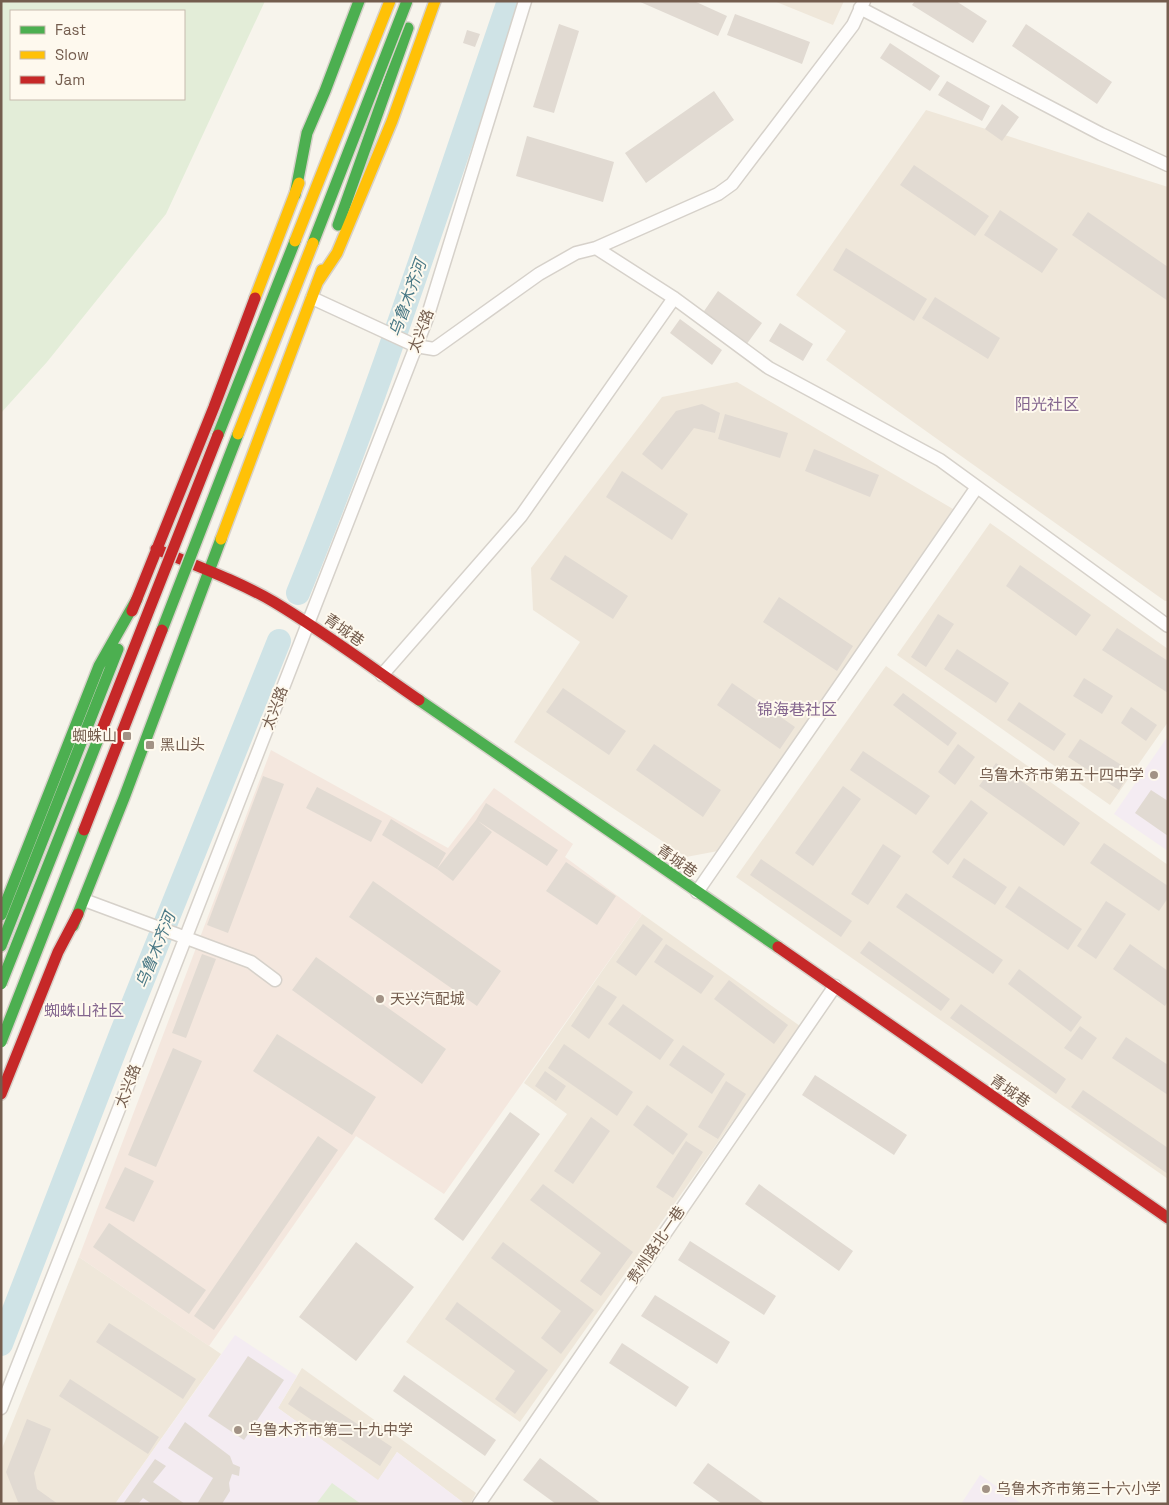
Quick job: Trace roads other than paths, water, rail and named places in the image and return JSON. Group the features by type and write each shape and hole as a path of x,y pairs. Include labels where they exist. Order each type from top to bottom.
{"main road":[{"path":"295,195 306,133 325,92 358,1"},
{"path":"1,946 59,802 295,195 348,52 364,1"},
{"path":"1,984 390,1"},
{"path":"1,1042 407,1"},
{"path":"1,1108 84,900 318,283 417,1"},
{"path":"318,283 337,253 392,121 435,1"},
{"name":"青城巷","path":"156,549 272,600 308,623 1168,1218"},
{"path":"1,915 99,666 137,599"},
{"path":"1,1094 58,952 78,914"}],"street":[{"name":"太兴路","path":"1,1408 181,937 308,623 427,318 526,1"},
{"path":"312,298 416,346 434,349 539,274 576,253 596,248 718,194 732,184 853,25 862,5 1101,134 1168,165"},
{"path":"596,248 674,298 768,368 940,460 1168,626"},
{"path":"382,675 521,516 674,298"},
{"path":"697,892 977,487"},
{"path":"84,900 251,962 275,980"},
{"name":"贵州路北一巷","path":"479,1504 835,986"}],"waterway":[{"name":"乌鲁木齐河","path":"298,593 382,373 509,1"},
{"name":"乌鲁木齐河","path":"1,1344 121,1034 279,641"}],"place":[{"name":"蜘蛛山","path":"127,736"},
{"name":"黑山头","path":"150,745"},
{"name":"乌鲁木齐市第五十四中学","path":"1154,775"},
{"name":"天兴汽配城","path":"380,999"},
{"name":"乌鲁木齐市第二十九中学","path":"238,1430"},
{"name":"乌鲁木齐市第三十六小学","path":"986,1489"}],"district":[{"name":"阳光社区","path":"1047,404"},
{"name":"锦海巷社区","path":"797,709"},
{"name":"蜘蛛山社区","path":"84,1010"}]}
